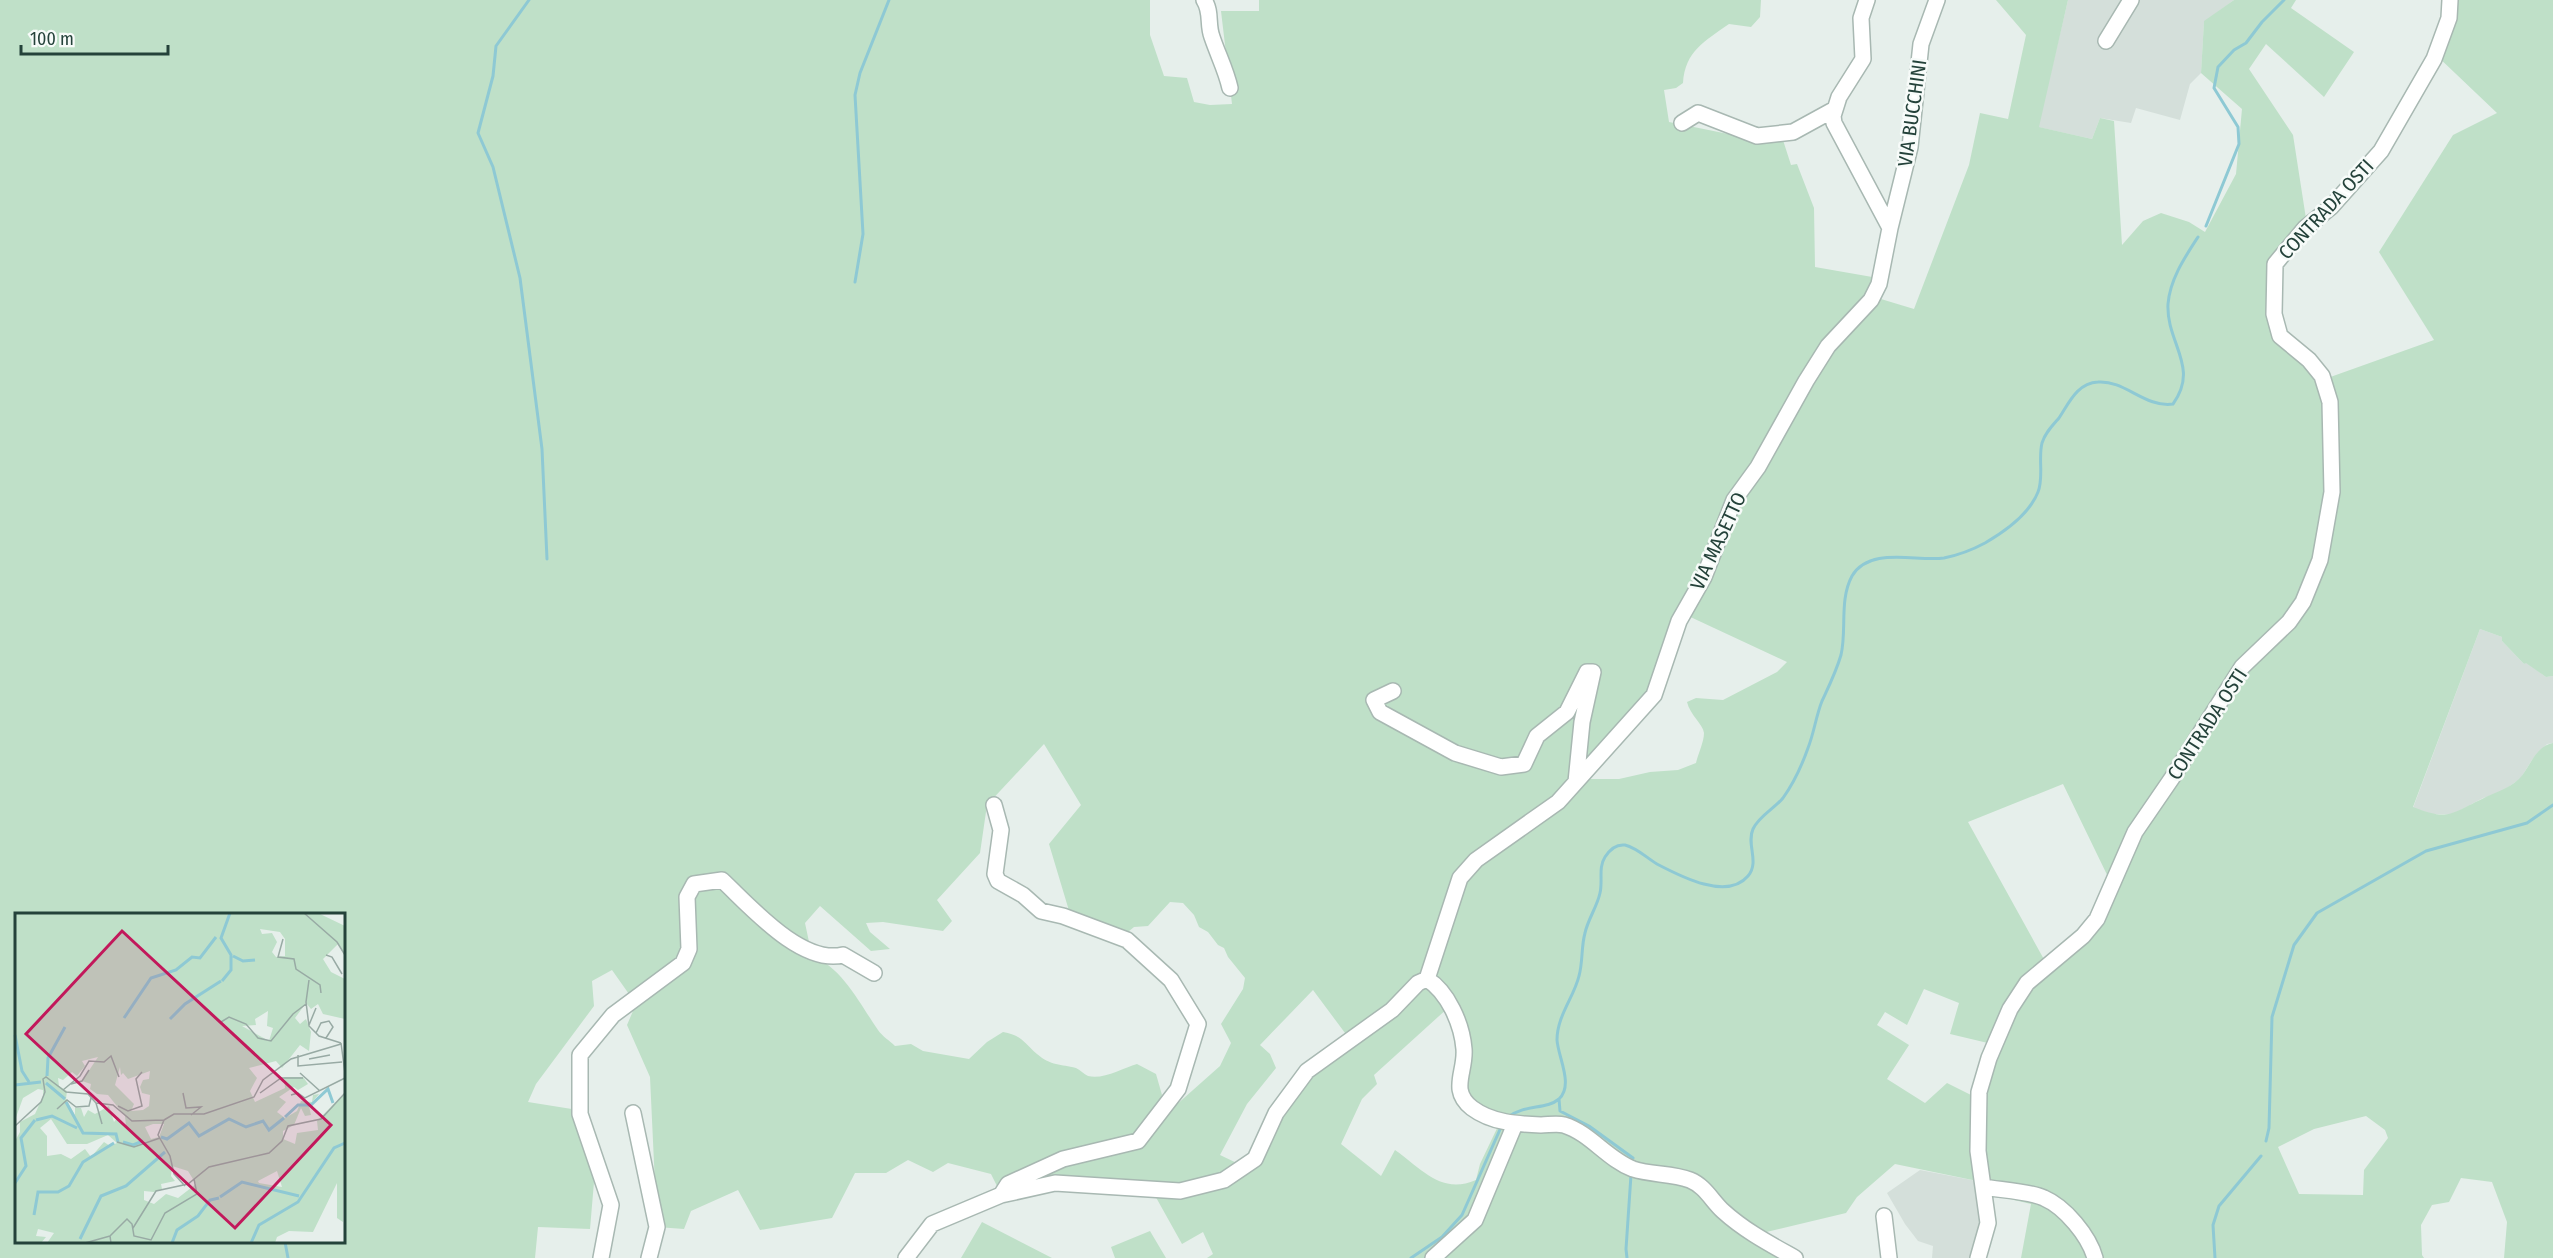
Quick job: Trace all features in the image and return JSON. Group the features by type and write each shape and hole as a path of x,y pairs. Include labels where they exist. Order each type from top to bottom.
{"street":[{"path":"1204,0 1209,8 1211,36 1224,63 1230,88"},
{"path":"1867,0 1862,18 1863,59 1839,97 1834,123 1890,228"},
{"name":"VIA BUCCHINI","path":"1890,228 1910,147 1921,44 1937,0"},
{"path":"2106,41 2131,0"},
{"name":"CONTRADA OSTI","path":"1978,1258 1988,1223 1978,1151 1979,1092 1989,1058 2010,1010 2027,983 2083,936 2097,919 2134,832 2172,778 2242,667 2289,622 2303,602 2320,560 2332,492 2330,402 2322,376 2309,360 2280,336 2274,314 2275,264 2305,228 2331,207 2382,150 2434,59 2449,18 2450,0"},
{"path":"1682,123 1698,113 1756,136 1793,132 1835,110"},
{"name":"VIA MASETTO","path":"1427,979 1460,878 1476,860 1558,802 1654,695 1679,621 1704,577 1734,500 1758,467 1828,346 1871,300 1879,284 1890,228"},
{"path":"1393,691 1374,700 1380,712 1455,753 1501,767 1524,764 1537,736 1567,712 1587,672 1593,672 1582,722 1576,782"},
{"path":"994,805 1001,830 995,874 998,881 1023,895 1041,911 1063,916 1127,940 1171,980 1198,1024 1178,1089 1138,1141 1063,1159 1008,1184 1001,1195"},
{"path":"601,1258 611,1204 580,1114 580,1055 613,1015 683,963 689,949 687,897 694,884 722,880 782,934 805,950 832,957 843,955 873,973"},
{"path":"906,1258 932,1224 1001,1195 1055,1183 1180,1191 1224,1180 1255,1159 1276,1113 1307,1071 1392,1010 1418,983 1427,979 1437,986 1447,999 1460,1030 1464,1050 1458,1088 1463,1099 1472,1108 1508,1123 1563,1125 1586,1136 1615,1160 1634,1169 1691,1180 1701,1186 1722,1210 1751,1233 1796,1258"},
{"path":"633,1113 657,1227 649,1258"},
{"path":"1433,1258 1474,1220 1508,1123"},
{"path":"1983,1187 2043,1197 2063,1211 2079,1229 2093,1249 2095,1258"},
{"path":"1884,1216 1889,1258"}],"shaded area":[{"path":"2068,0 2234,0 2204,22 2201,73 2190,84 2180,120 2136,108 2131,123 2100,118 2092,139 2038,127"},
{"path":"2480,629 2502,637 2502,641 2524,664 2526,662 2546,677 2553,676 2553,743 2547,744 2532,760 2520,779 2501,792 2483,798 2453,814 2432,814 2413,808"},
{"path":"1920,1170 1982,1182 1984,1193 1978,1258 1932,1258 1933,1246 1918,1241 1905,1224 1887,1193"}],"green space":[{"path":"0,0 1150,0 1150,35 1164,76 1187,78 1194,102 1210,105 1232,104 1221,11 1259,11 1259,0 1761,0 1760,17 1751,27 1729,24 1712,36 1692,55 1683,83 1676,88 1664,90 1669,122 1753,139 1782,137 1791,165 1797,164 1814,208 1815,267 1878,278 1871,296 1914,309 1969,165 1980,113 2008,119 2026,35 1996,0 2068,0 2039,127 2092,139 2100,118 2114,121 2122,245 2143,221 2161,213 2189,222 2205,232 2236,174 2242,109 2201,73 2204,21 2234,0 2296,0 2291,8 2354,52 2324,97 2266,44 2249,69 2293,135 2307,225 2276,268 2275,331 2322,380 2434,340 2379,252 2453,135 2497,113 2435,54 2449,0 2553,0 2553,676 2546,677 2526,663 2524,664 2502,641 2502,637 2480,629 2413,807 2442,815 2463,809 2514,783 2537,753 2553,743 2553,1258 2504,1258 2507,1222 2492,1182 2461,1178 2449,1202 2432,1205 2421,1225 2424,1258 2021,1258 2031,1204 1984,1193 1982,1182 1895,1164 1857,1197 1846,1213 1754,1235 1797,1258 1207,1258 1213,1254 1203,1232 1182,1244 1153,1192 1075,1183 1001,1194 991,1174 948,1163 933,1172 908,1160 886,1173 855,1173 832,1218 760,1230 738,1190 691,1211 684,1229 657,1227 650,1077 627,1025 636,1004 612,970 592,981 594,1006 536,1084 528,1102 578,1110 594,1182 590,1229 538,1227 535,1258 0,1258","holes":["1684,614 1787,662 1777,672 1723,700 1696,698 1687,702 1704,733 1696,763 1678,770 1650,772 1619,779 1586,779 1652,694","1044,744 1081,805 1049,844 1070,914 1123,936 1134,927 1148,926 1170,902 1183,903 1194,915 1199,927 1208,932 1218,945 1224,948 1228,957 1245,978 1243,989 1221,1024 1231,1043 1220,1066 1157,1122 1154,1112 1162,1095 1156,1074 1137,1064 1106,1075 1088,1076 1076,1068 1047,1061 1019,1038 1003,1032 987,1042 969,1059 923,1051 911,1044 895,1046 880,1032 841,977 823,961 812,956 805,923 820,906 871,951 890,949 870,932 866,923 883,922 943,931 952,921 937,900 980,853 987,805","2063,784 2111,883 2082,933 2046,963 1968,822","1924,989 1959,1003 1950,1034 1992,1044 1975,1097 1947,1083 1925,1103 1887,1079 1909,1045 1877,1025 1885,1012 1907,1025","1313,990 1348,1037 1279,1105 1243,1166 1220,1155 1247,1104 1276,1068 1270,1054 1260,1045","1449,1007 1463,1053 1468,1105 1501,1120 1480,1164 1476,1180 1464,1184 1442,1182 1423,1172 1395,1150 1381,1176 1341,1144 1362,1099 1377,1084 1374,1075","2366,1116 2385,1130 2388,1138 2364,1170 2363,1195 2299,1194 2278,1147 2314,1129"]},
{"path":"982,1222 1052,1258 961,1258"},
{"path":"1150,1231 1166,1258 1115,1258 1111,1247"}],"waterway":[{"path":"529,0 496,46 493,76 478,133 493,167 520,278 542,449 547,559"},
{"path":"855,282 863,234 855,95 860,73 889,0"},
{"path":"2206,226 2239,144 2238,127 2214,88 2218,67 2234,50 2246,43 2262,22 2284,0"},
{"path":"1508,1117 1521,1110 1548,1105 1559,1099 1563,1093 1565,1079 1558,1047 1558,1031 1579,976 1584,938 1599,898 1602,865 1607,854 1616,846 1625,845 1634,848 1657,864 1703,884 1728,886 1739,883 1748,876 1753,865 1751,841 1753,829 1759,820 1783,798 1797,774 1810,742 1822,701 1839,661 1843,645 1844,605 1852,576 1860,567 1882,558 1933,559 1960,554 1985,543 2015,522 2029,508 2038,492 2041,480 2041,449 2045,436 2074,395 2084,386 2098,382 2108,383 2153,402 2173,404 2180,391 2183,366 2169,318 2169,295 2179,269 2198,237"},
{"path":"2266,1141 2269,1128 2272,1017 2294,945 2317,913 2426,851 2527,823 2553,805"},
{"path":"1559,1099 1560,1111 1589,1126 1633,1158"},
{"path":"1411,1258 1442,1237 1462,1215 1502,1125"},
{"path":"2215,1258 2213,1225 2219,1206 2261,1156"},
{"path":"1627,1258 1631,1175"},
{"path":"285,1243 288,1258"}]}
